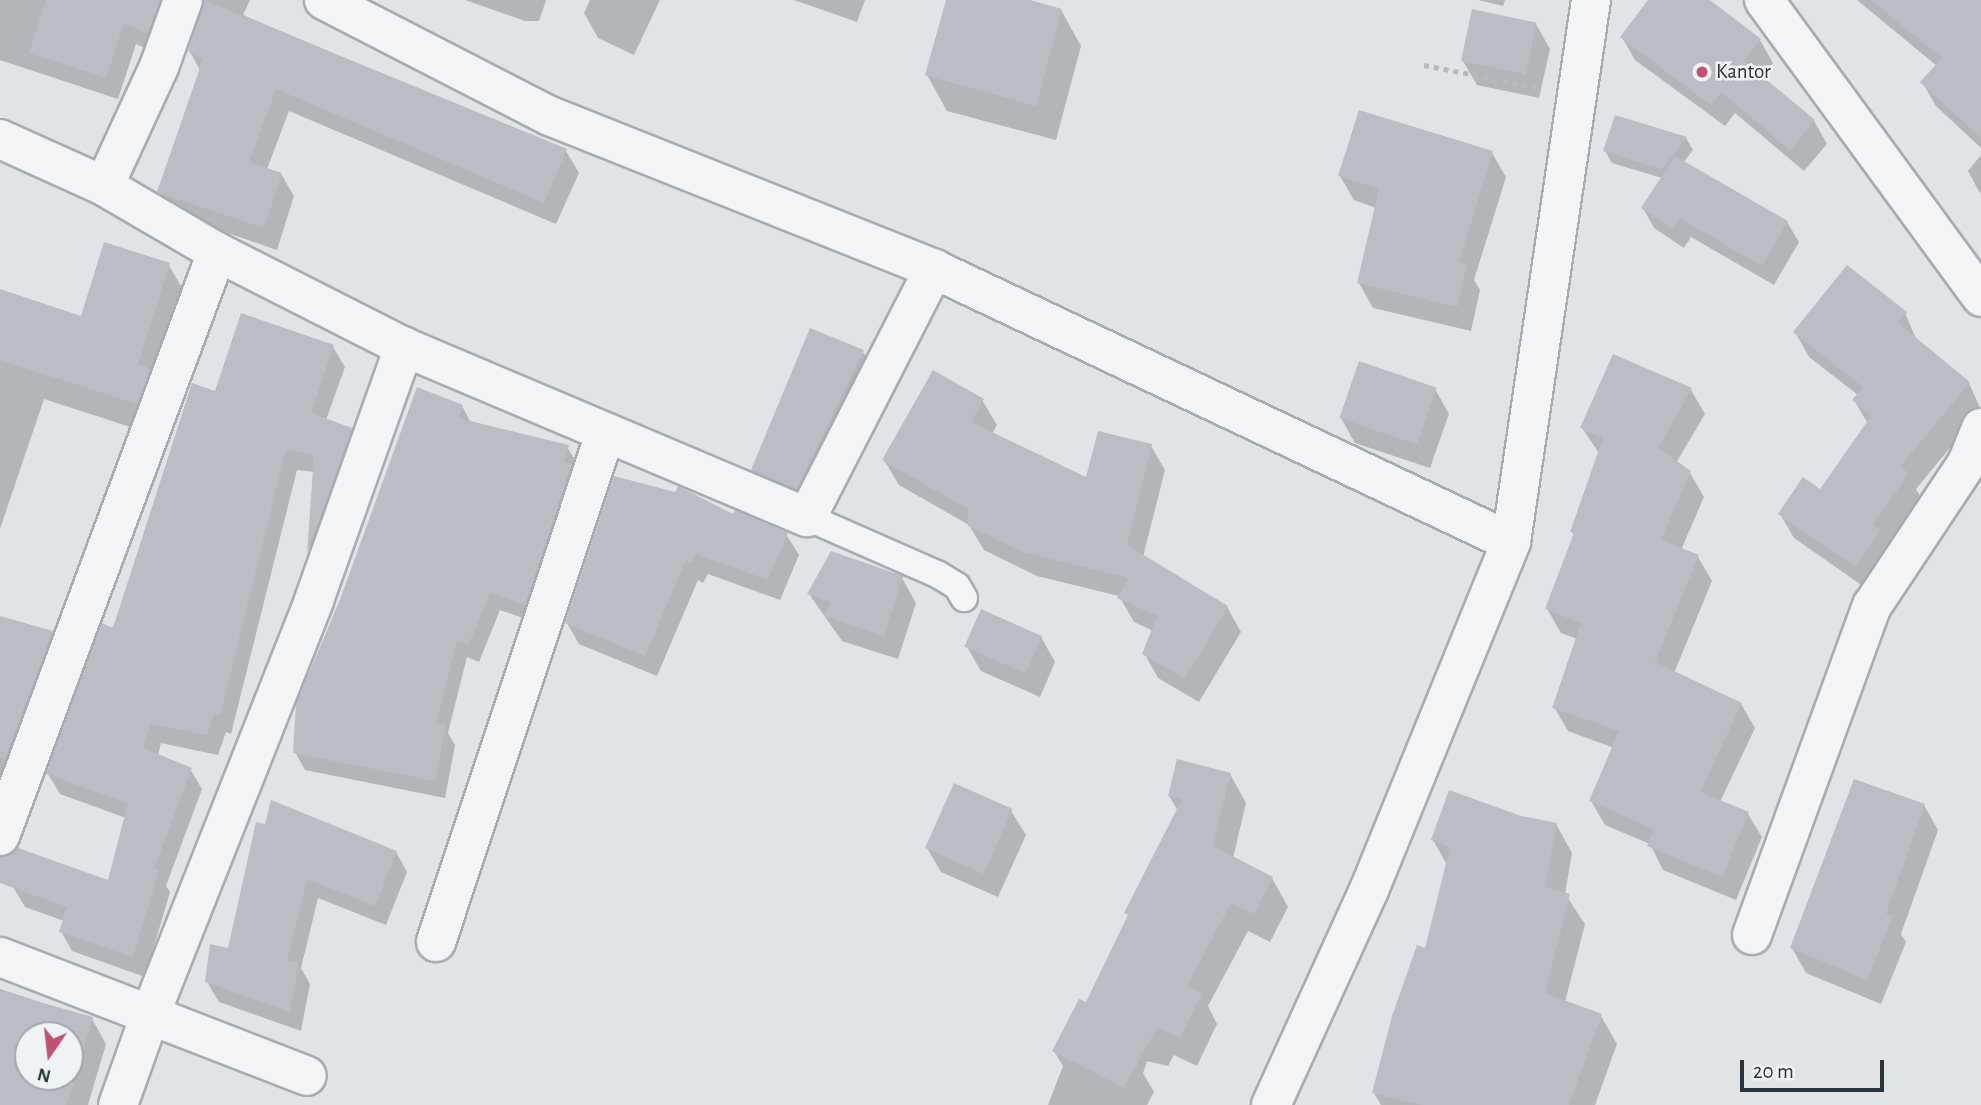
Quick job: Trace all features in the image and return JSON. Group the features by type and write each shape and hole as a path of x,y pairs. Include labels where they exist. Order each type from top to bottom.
{"street":[{"path":"104,186 183,0"},
{"path":"324,0 550,116 934,269 1511,542"},
{"path":"1271,1105 1369,890 1511,542 1591,0"},
{"path":"1764,0 1981,297"},
{"path":"0,139 104,186 217,252 404,347 807,517 934,269"},
{"path":"0,836 217,252"},
{"path":"118,1105 150,1015 314,600 404,347"},
{"path":"1752,935 1872,606 1966,463 1981,428"},
{"path":"436,942 605,434"},
{"path":"0,957 307,1076"}],"lane":[{"path":"807,517 937,575 957,586 964,598"}],"path":[{"path":"1424,65 1578,95"}],"building":[{"path":"46,0 160,0 148,34 124,23 106,78 29,53"},
{"path":"204,0 567,149 544,203 276,89 249,162 282,173 264,228 157,192 203,59 188,52"},
{"path":"946,0 1030,0 1062,9 1036,106 925,75"},
{"name":"Kantor","path":"1648,0 1710,0 1761,39 1744,61 1815,120 1790,150 1721,92 1711,105 1620,37"},
{"path":"1871,0 1981,0 1981,138 1920,82 1942,58"},
{"path":"1472,9 1537,23 1526,75 1461,61"},
{"path":"1359,110 1493,151 1459,262 1467,264 1457,307 1357,283 1379,189 1338,176"},
{"path":"1615,115 1687,137 1662,169 1603,151"},
{"path":"1675,156 1788,221 1762,266 1679,218 1672,229 1641,208"},
{"path":"104,242 170,263 138,364 150,369 137,404 0,360 0,289 81,316"},
{"path":"1847,265 1907,312 1898,323 1970,382 1900,467 1909,473 1873,525 1881,530 1855,567 1778,514 1803,477 1820,489 1871,416 1852,400 1863,387 1793,332"},
{"path":"241,313 334,345 311,413 352,428 307,554 314,455 286,450 220,715 214,713 207,735 150,724 143,748 192,768 154,869 159,870 133,957 59,932 67,907 0,883 0,857 18,848 108,880 128,803 46,774 102,623 113,628 192,383 215,391"},
{"path":"810,328 864,350 797,489 751,470"},
{"path":"1613,354 1692,388 1658,448 1691,471 1661,540 1699,555 1655,662 1742,703 1700,792 1749,812 1722,877 1647,846 1654,829 1589,801 1619,731 1552,708 1581,623 1545,609 1574,533 1570,532 1603,438 1580,428"},
{"path":"1359,361 1437,388 1417,444 1339,418"},
{"path":"933,370 984,399 971,422 1086,477 1098,431 1152,444 1127,545 1228,606 1185,679 1142,654 1157,616 1117,598 1129,578 1022,552 968,526 968,509 882,460"},
{"path":"417,387 463,405 458,418 569,445 564,462 572,464 525,605 490,593 469,645 457,640 436,723 446,725 435,781 293,753 296,704 341,597"},
{"path":"614,476 675,492 678,486 733,514 735,510 788,533 768,580 696,554 691,563 686,560 645,656 565,623"},
{"path":"831,551 903,576 884,636 825,616 830,602 807,594"},
{"path":"981,609 1042,636 1026,674 964,646"},
{"path":"0,616 53,631 5,759 0,757"},
{"path":"1177,759 1231,773 1213,846 1273,877 1254,914 1231,903 1187,986 1202,993 1180,1038 1157,1027 1124,1088 1052,1051 1079,999 1086,1002 1128,915 1124,913 1182,799 1168,796"},
{"path":"1854,779 1925,804 1886,914 1893,916 1867,980 1790,948"},
{"path":"954,783 1012,809 984,874 925,848"},
{"path":"1449,790 1521,816 1557,823 1545,887 1570,894 1545,993 1602,1014 1569,1105 1421,1105 1372,1093 1392,1016 1417,945 1425,948 1450,847 1431,840"},
{"path":"271,800 397,851 375,906 307,879 287,960 299,962 290,1012 205,982 210,944 228,948 256,822 265,824"},
{"path":"0,991 93,1017 84,1047 84,1021 14,1021 14,1091 71,1091 67,1105 0,1105"}],"place":[{"name":"Kantor","path":"1702,72"}]}
